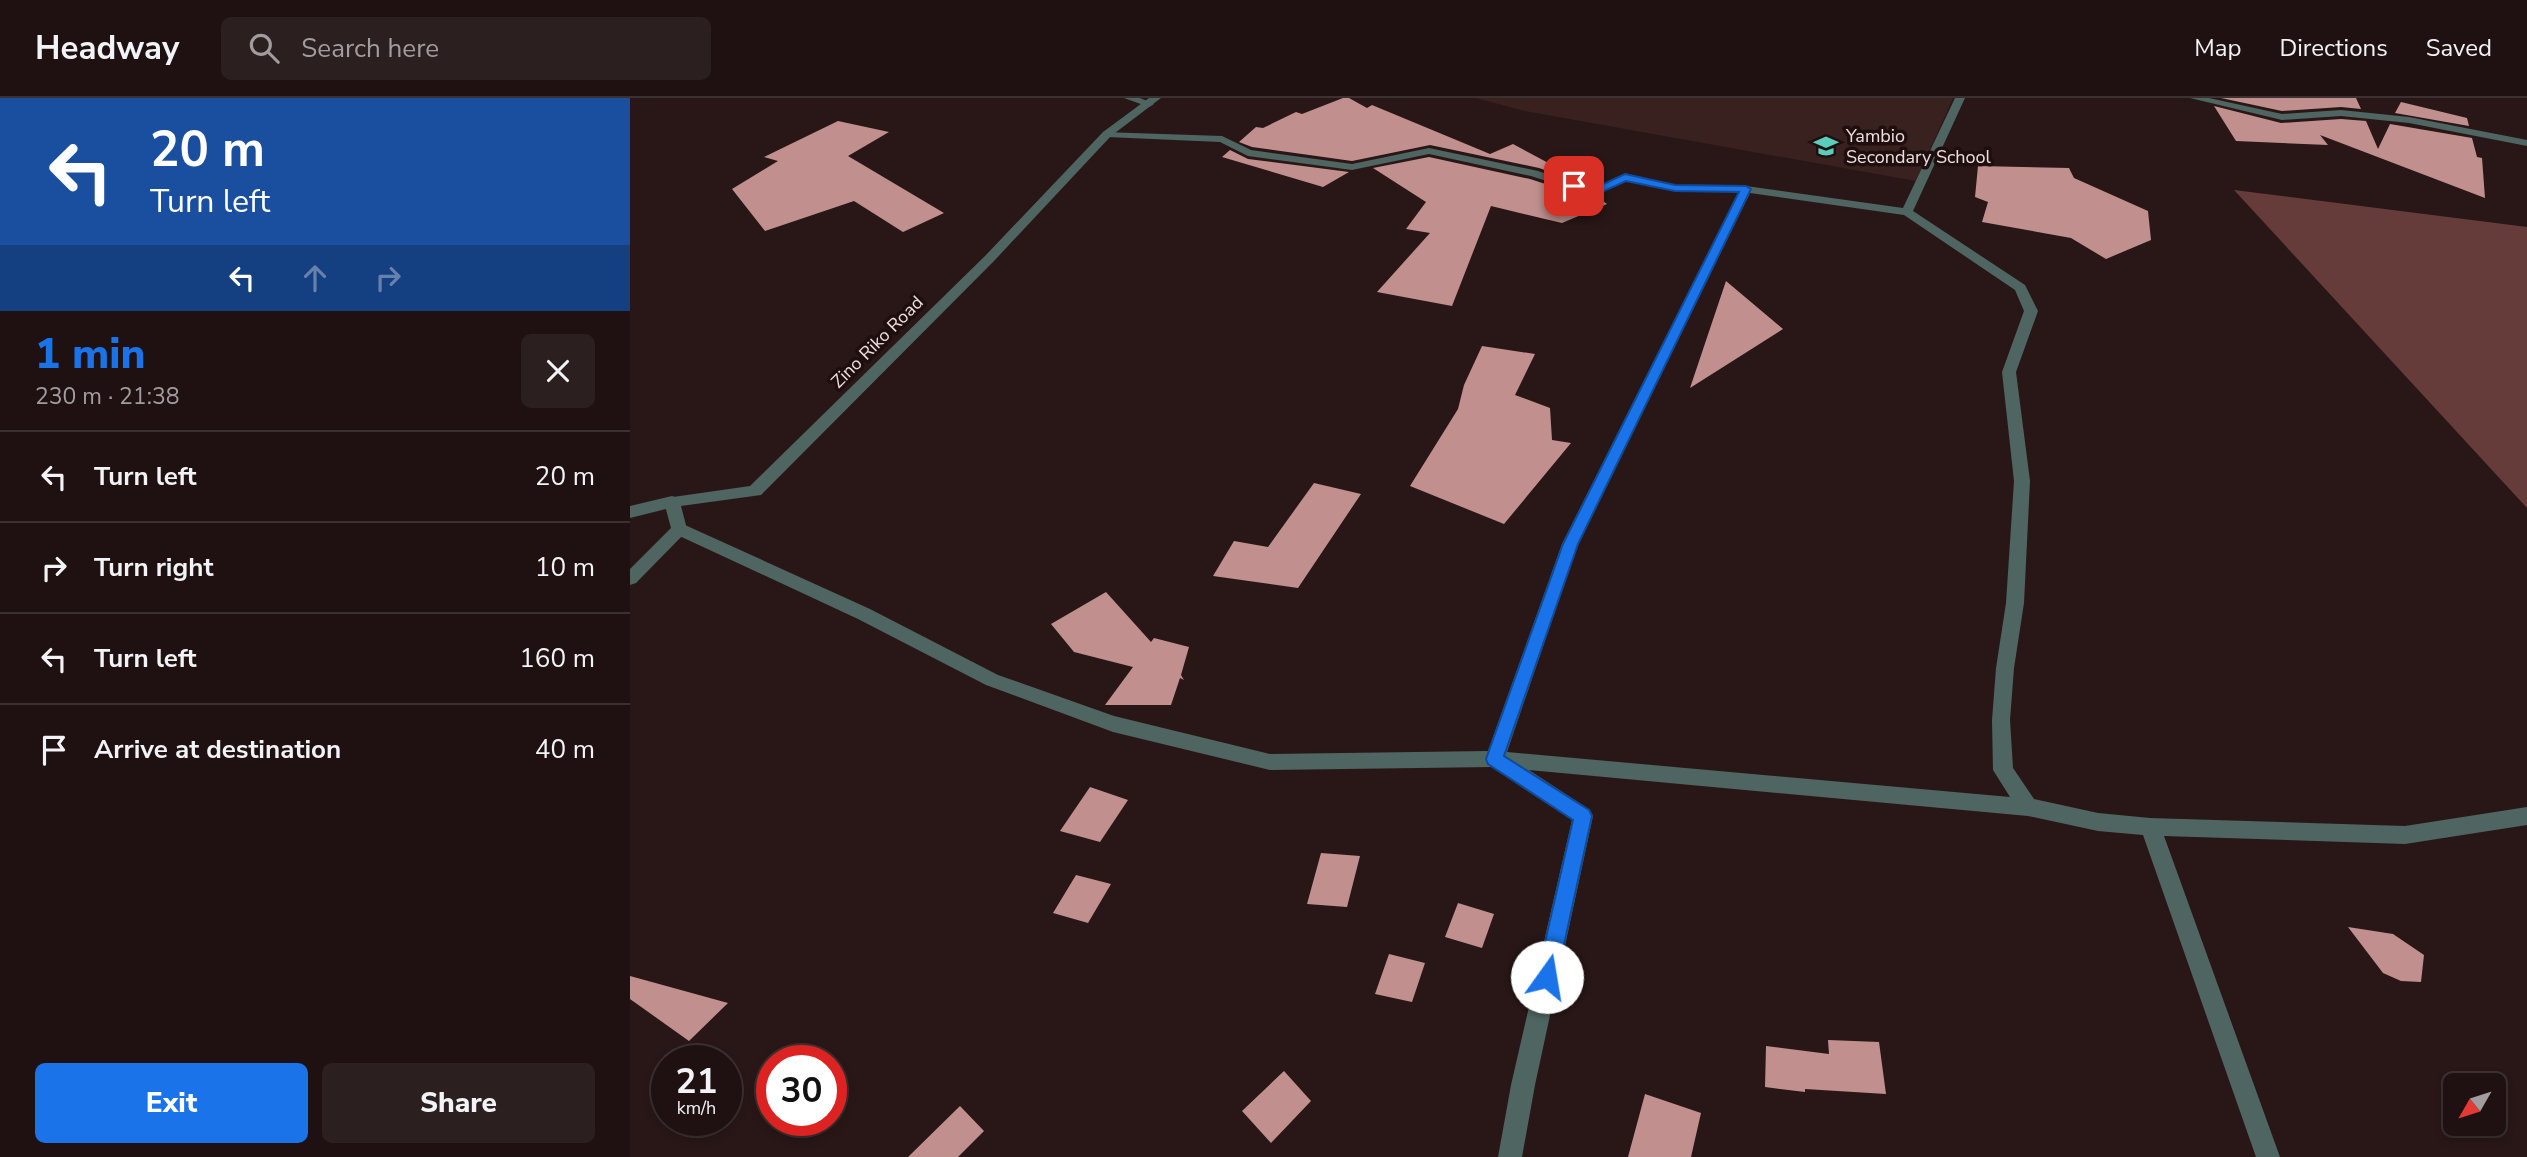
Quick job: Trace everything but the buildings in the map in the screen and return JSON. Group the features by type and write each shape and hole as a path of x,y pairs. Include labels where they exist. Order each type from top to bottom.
{"street":[{"path":"1129,98 1153,101"},
{"path":"1907,212 1960,98"},
{"path":"2195,98 2282,117 2342,113 2369,115 2527,143"},
{"name":"Zino Riko Road","path":"630,512 672,502 755,491 990,258 1107,134 1153,101"},
{"path":"1107,134 1222,139 1248,153 1352,167 1429,151 1534,173 1593,193 1625,177 1675,188 1746,189 1907,212 2021,288 2031,311 2009,372 2022,481 2015,603 2005,668 2001,720 2003,770 2028,807"},
{"path":"1495,759 1570,544 1746,189"},
{"path":"672,502 679,529"},
{"path":"679,529 864,614 992,680 1113,724 1270,762 1495,759 2028,807 2098,822 2150,827 2405,835 2527,816"},
{"path":"630,579 679,529"},
{"path":"1495,759 1583,816 1510,1157"},
{"path":"2150,827 2268,1157"}],"shaded area":[{"name":"Yambio Secondary School","path":"1476,98 1953,98 1916,181 1525,111"},
{"path":"2234,190 2527,227 2527,508"}],"place":[{"name":"Yambio Secondary School","path":"1826,146"}],"route":[{"path":"1547,977 1583,816 1495,759 1570,544 1746,189 1675,188 1625,177 1593,193 1574,186"}]}
